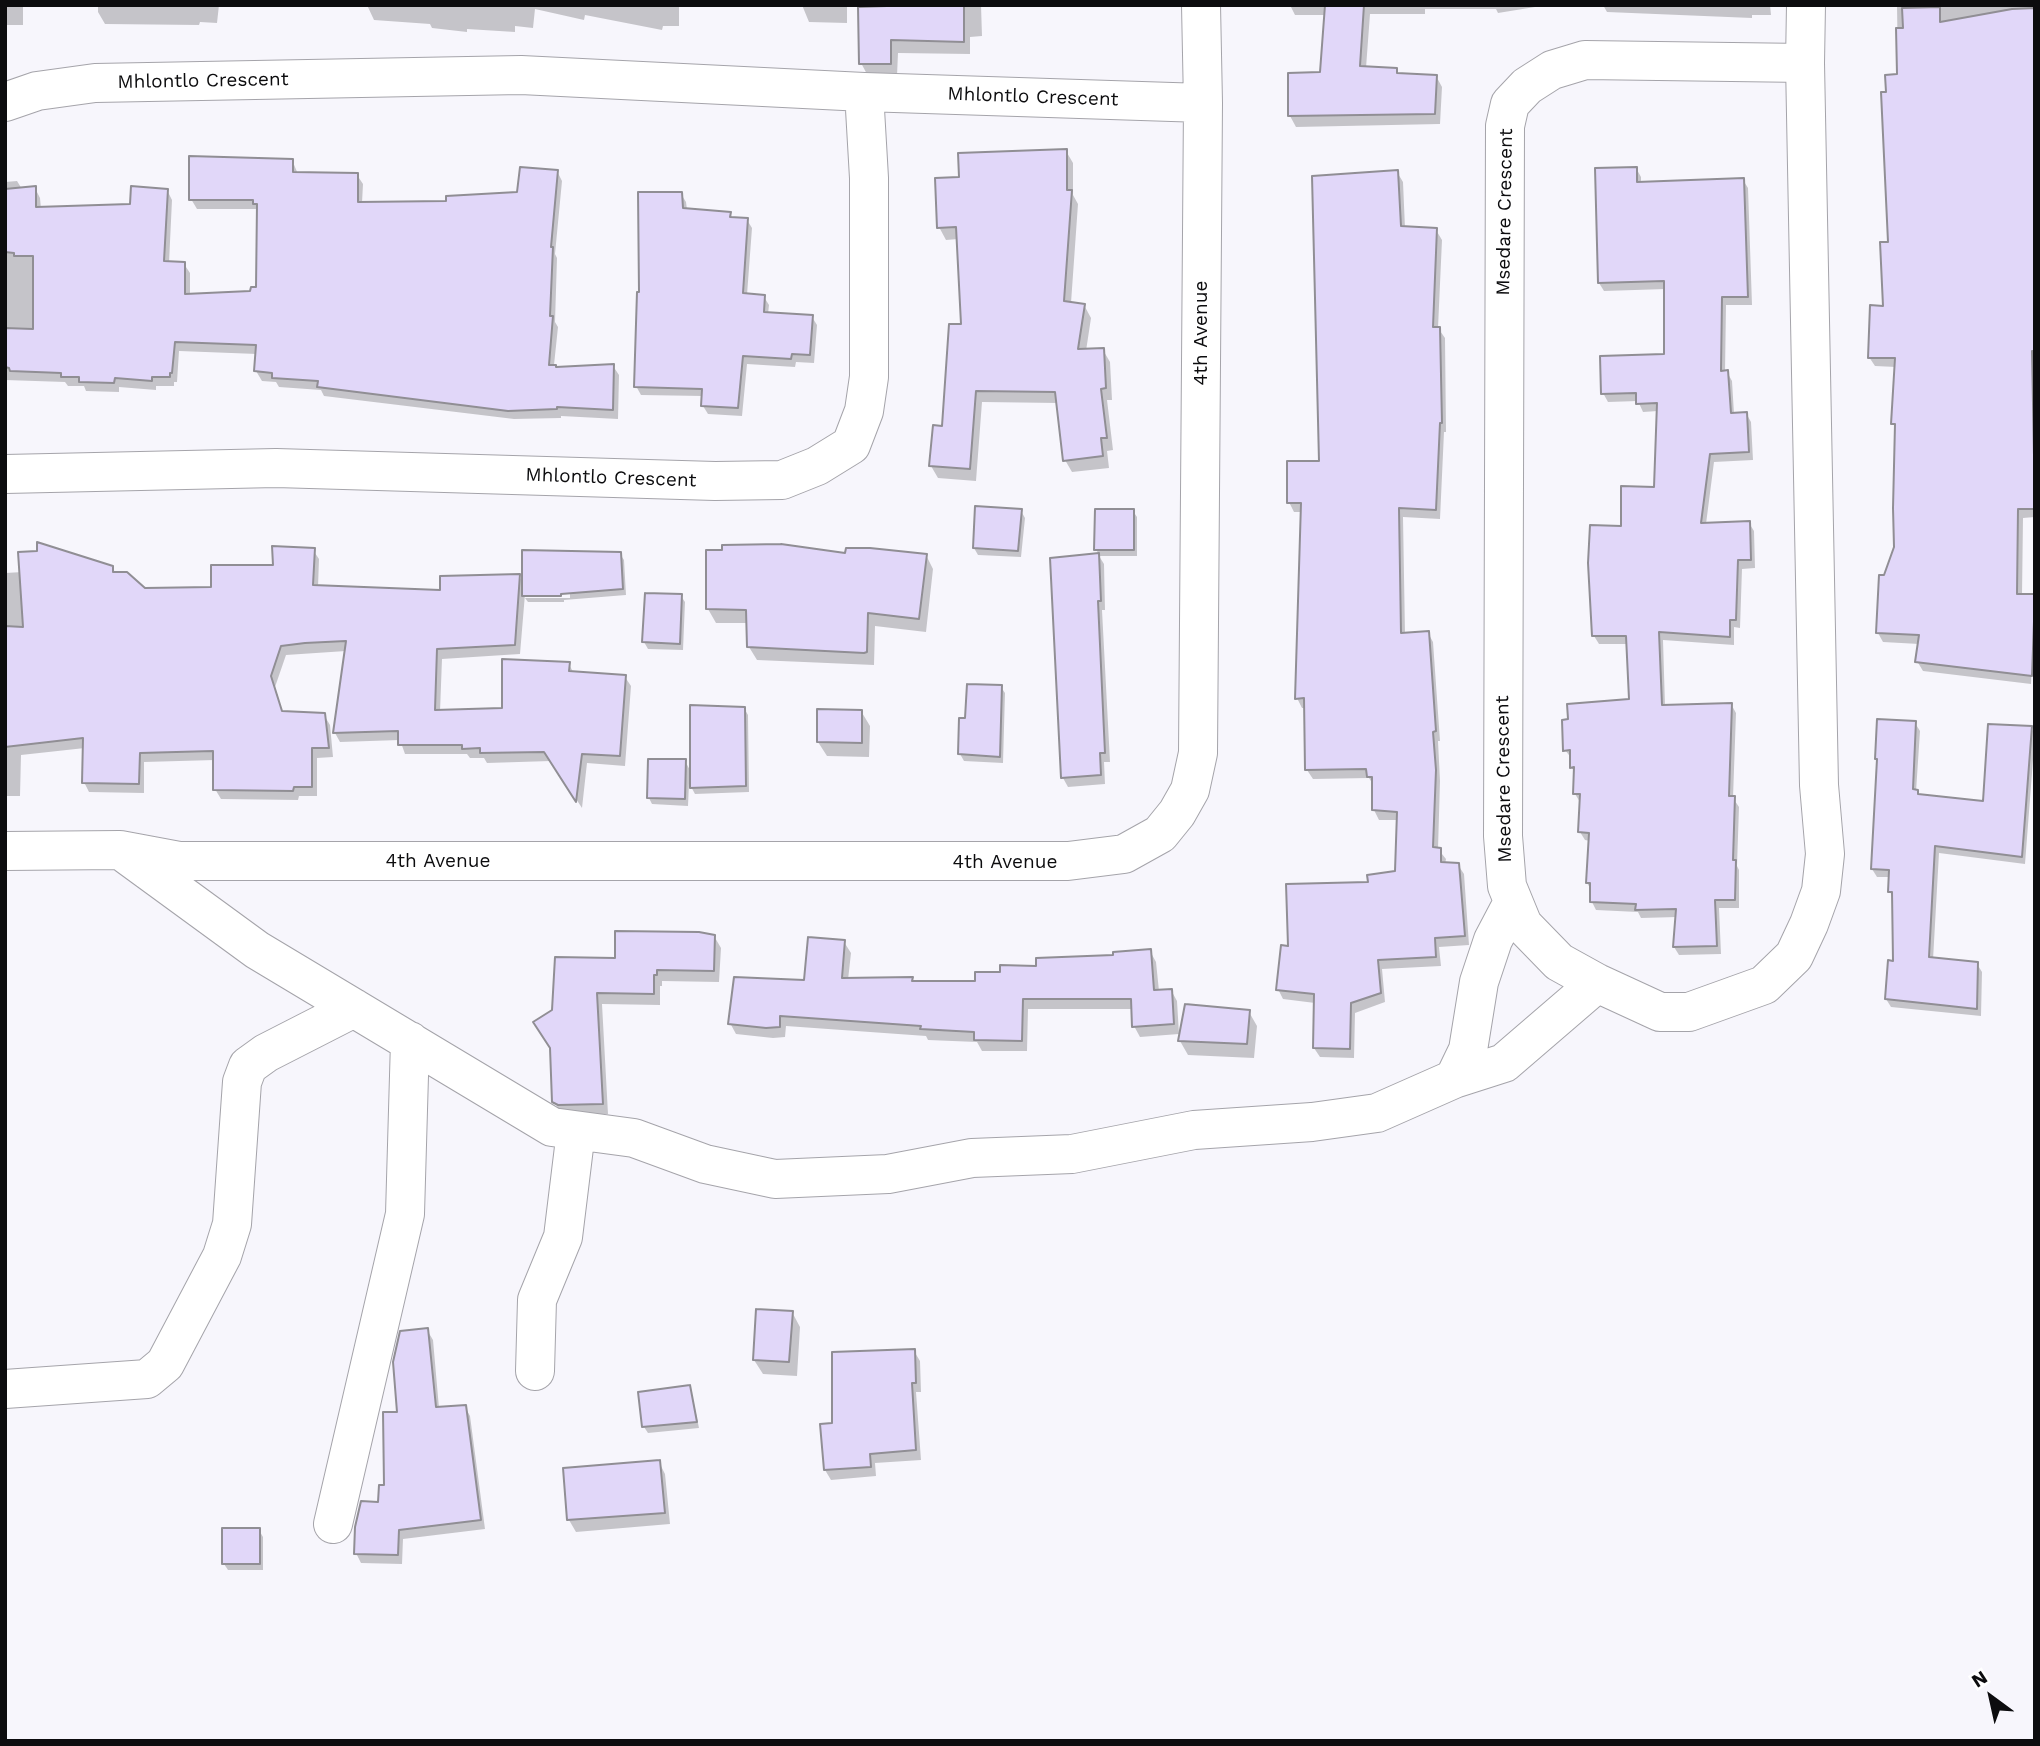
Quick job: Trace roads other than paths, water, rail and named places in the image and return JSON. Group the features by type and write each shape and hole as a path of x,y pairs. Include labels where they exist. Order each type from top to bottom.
{"street":[{"name":"4th Avenue","path":"5,851 120,850 179,861 1068,862 1124,854 1160,834 1177,813 1190,790 1198,753 1203,103 1201,5"},
{"name":"Msedare Crescent","path":"1805,63 1586,60 1552,70 1527,86 1510,104 1505,126 1503,836 1507,886 1523,925 1559,962 1660,1012 1689,1012 1764,985 1794,956 1821,891 1825,855 1819,785 1806,5"},
{"name":"Mhlontlo Crescent","path":"5,102 37,91 95,83 521,75 864,92 1203,103"},
{"name":"Mhlontlo Crescent","path":"5,474 276,468 715,481 782,480 817,466 851,445 864,411 869,377 869,178 864,92"},
{"path":"120,850 197,909 257,950 552,1127 634,1138 705,1164 775,1179 888,1174 972,1158 1072,1154 1194,1130 1312,1122 1377,1113 1454,1079 1504,1063 1597,983"},
{"path":"1454,1079 1468,1050 1479,982 1489,951 1513,902"},
{"path":"5,1389 147,1379 164,1364 222,1256 232,1224 242,1082 248,1066 266,1053 354,1008"},
{"path":"333,1524 405,1214 410,1041"},
{"path":"535,1371 537,1300 563,1237 576,1131"}]}
